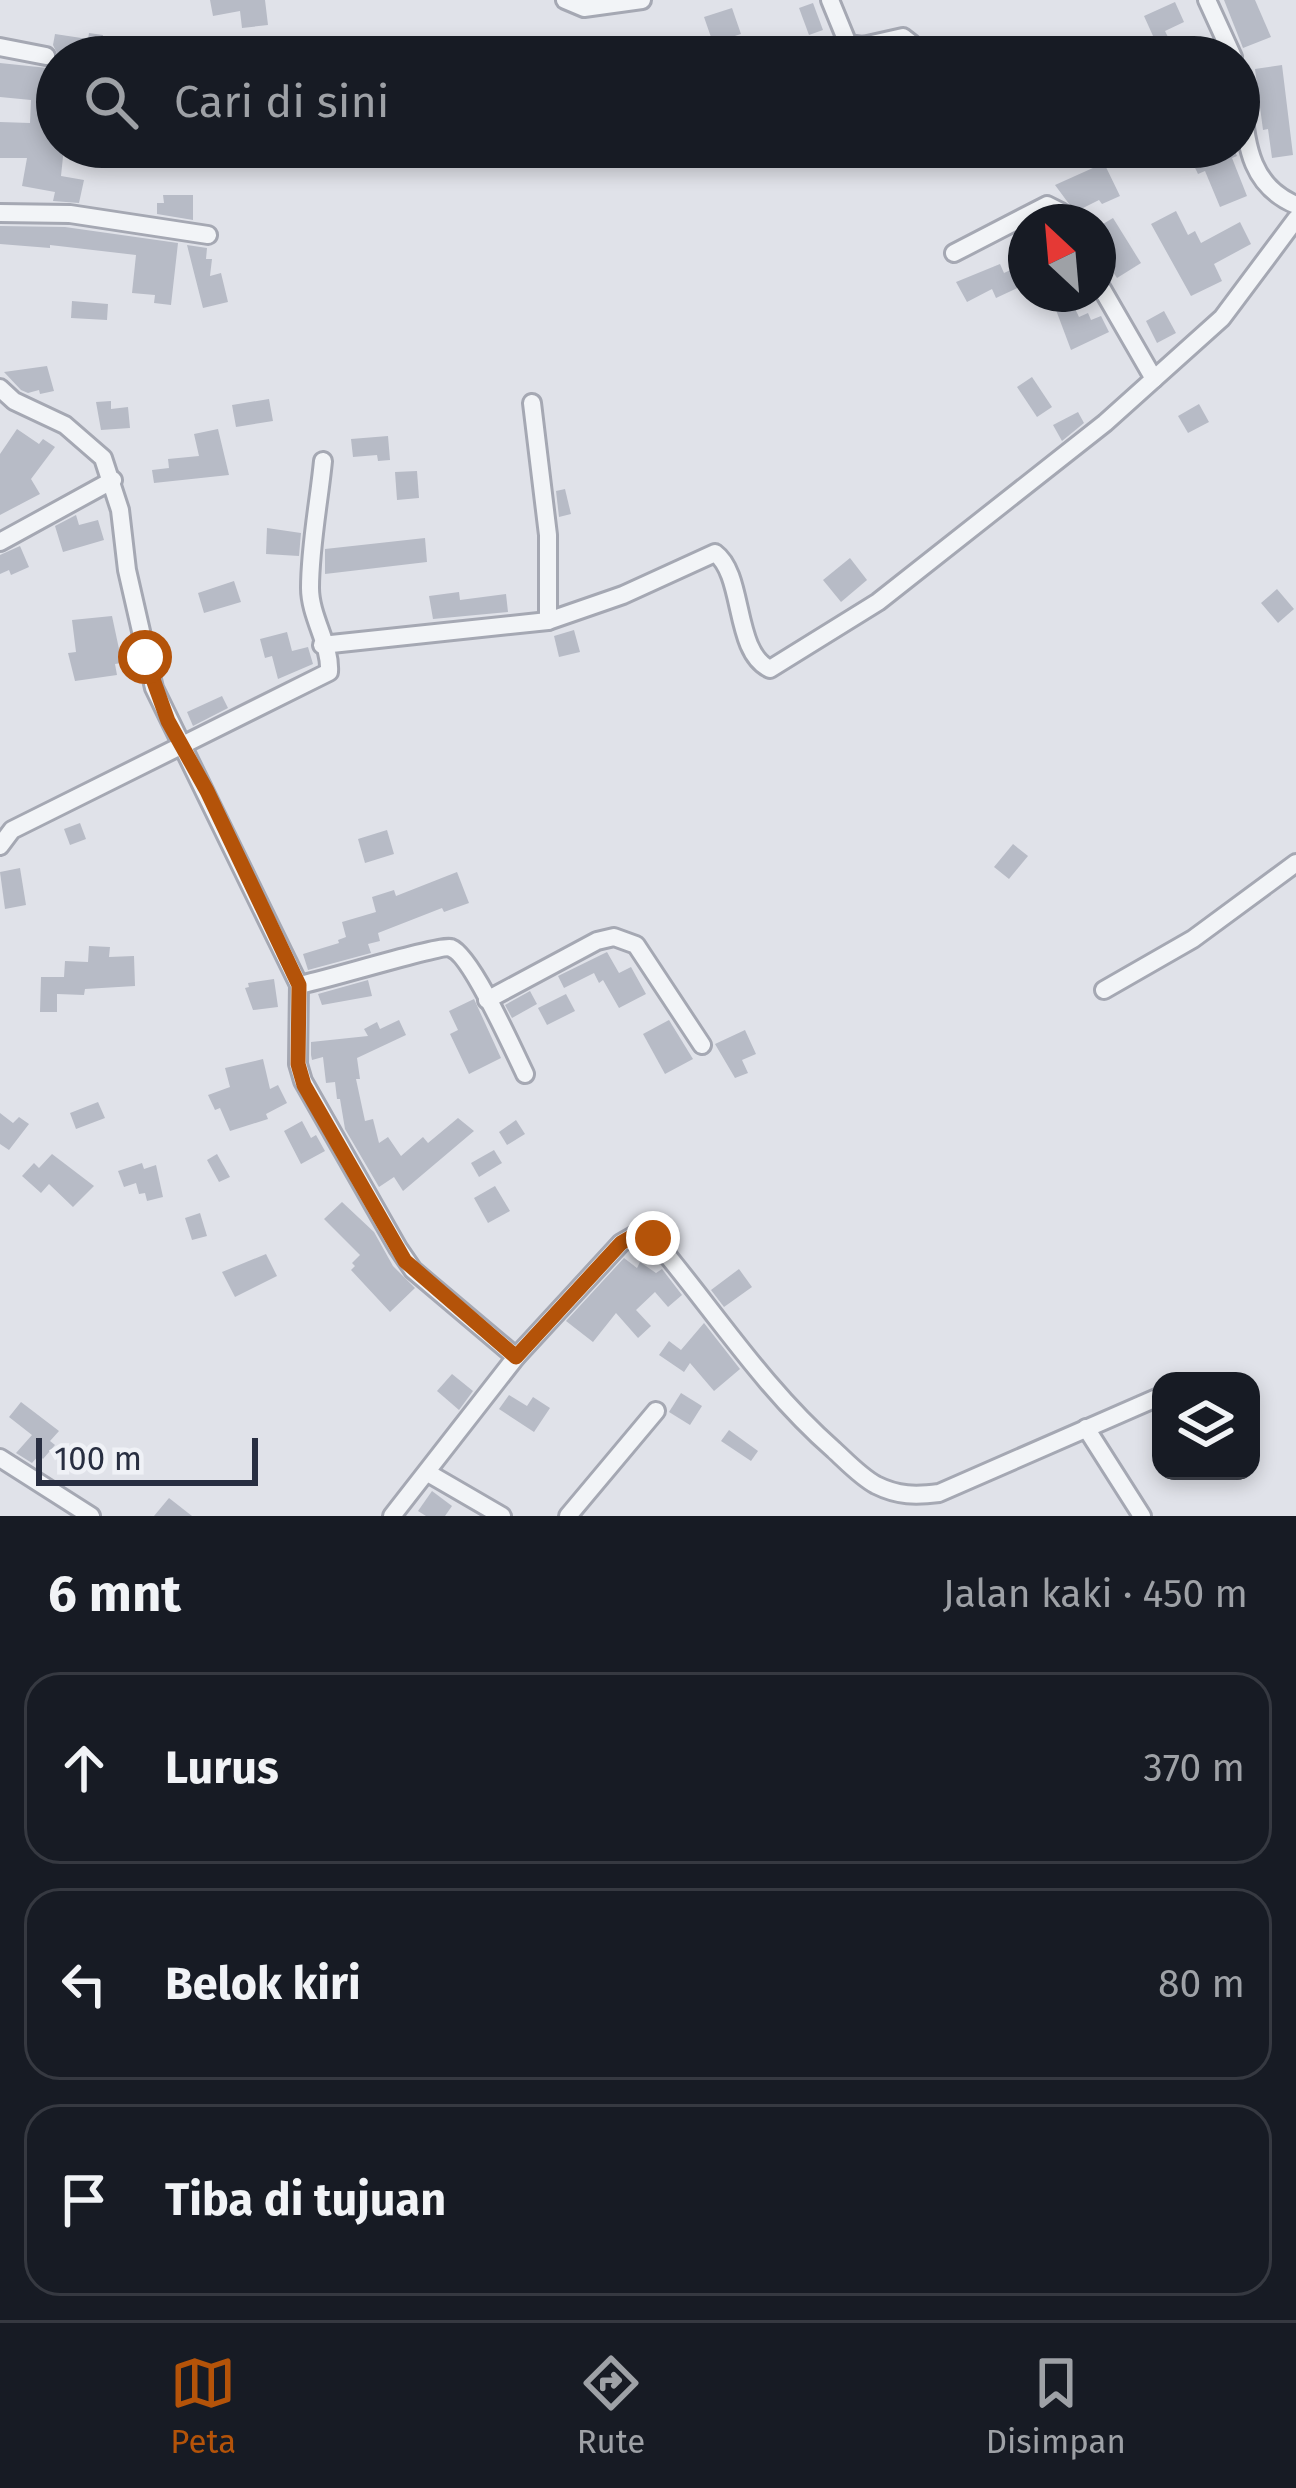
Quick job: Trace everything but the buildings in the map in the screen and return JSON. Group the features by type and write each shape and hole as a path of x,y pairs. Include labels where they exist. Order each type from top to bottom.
{"street":[{"path":"566,0 584,8 642,0"},
{"path":"830,0 845,36"},
{"path":"1207,0 1223,36"},
{"path":"0,47 36,54"},
{"path":"1255,168 1277,197 1296,205"},
{"path":"0,213 70,214 208,235"},
{"path":"322,645 548,621 623,595 715,553 727,567 757,659 770,668 878,602 1105,423 1232,306 1296,219"},
{"path":"954,253 1008,225"},
{"path":"1115,312 1154,379"},
{"path":"0,388 14,401 65,425 86,441 103,458 113,480 154,688 299,985 298,1051 303,1081 413,1270 516,1357"},
{"path":"532,403 548,535 548,621"},
{"path":"0,847 12,830 329,672 310,588 323,461"},
{"path":"0,542 113,480"},
{"path":"1104,990 1193,940 1296,863"},
{"path":"487,1000 597,941 625,939 636,945 702,1045"},
{"path":"299,985 439,946 453,948 470,962 525,1074"},
{"path":"392,1516 516,1357 621,1243 641,1235 653,1238 770,1386 818,1436 871,1483 914,1497 939,1493 1152,1400"},
{"path":"568,1516 656,1411"},
{"path":"1086,1428 1142,1516"},
{"path":"0,1458 91,1516"},
{"path":"428,1473 502,1516"}],"route":[{"path":"145,657 168,721 207,791 299,985 298,1064 304,1085 405,1261 516,1357 621,1243 635,1235 653,1238"}]}
